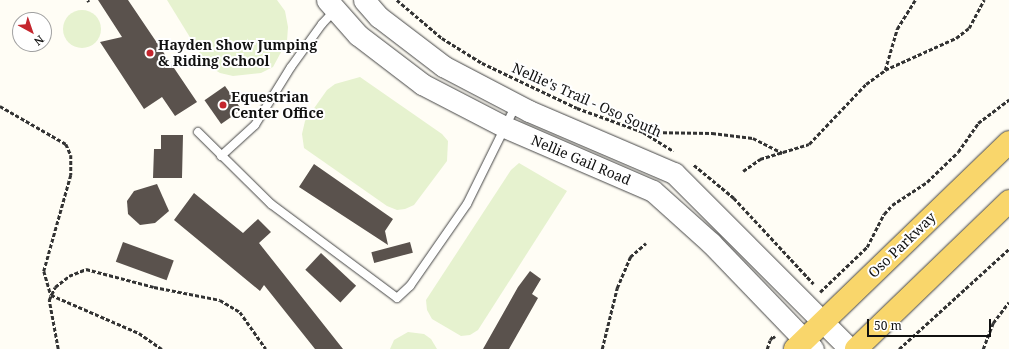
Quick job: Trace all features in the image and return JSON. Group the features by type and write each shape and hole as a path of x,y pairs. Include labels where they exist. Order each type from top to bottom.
{"main road":[{"name":"Oso Parkway","path":"804,346 824,321 1009,142"},
{"path":"856,349 1009,201"}],"street":[{"name":"Nellie Gail Road","path":"364,0 379,17 443,66 516,104 674,173 824,321 850,349"},
{"name":"Nellie Gail Road","path":"331,5 358,35 422,84 505,127 653,191 711,243 804,346"}],"lane":[{"path":"220,156 255,126 291,67 322,24 331,5"},
{"path":"198,132 220,156 271,204 397,298 410,286 467,204 516,104"}],"path":[{"name":"Nellie's Trail - Oso South","path":"397,0 442,38 482,63 577,108 643,132 679,154"},
{"path":"885,70 897,29 915,0"},
{"path":"744,171 760,159 782,154 809,144 866,84 885,70 956,38 969,28 984,0"},
{"path":"820,292 870,244 884,214 892,204 927,182 958,152 978,123 1009,100"},
{"path":"0,106 66,144 70,156 71,175 44,271 51,294 139,333 162,349"},
{"path":"643,132 712,133 753,138 782,154"},
{"path":"691,162 734,198 811,280"},
{"path":"602,349 617,288 630,257 646,243"},
{"path":"899,349 1009,249"},
{"path":"58,349 49,300 51,294 55,287 69,276 86,269 154,287 198,294 220,300 240,312 266,349"},
{"path":"983,349 993,323 1009,302"},
{"path":"767,349 773,336"}],"green space":[{"path":"167,0 277,0 285,11 288,27 287,41 273,67 261,73 233,76 220,73 207,65"},
{"path":"82,10 92,13 98,19 101,29 98,39 92,45 82,48 72,45 66,39 63,29 66,19 72,13"},
{"path":"360,77 442,134 448,141 447,161 414,205 405,209 397,210 387,206 304,148 302,134 305,121 327,90 335,84"},
{"path":"519,163 567,191 478,330 470,335 461,336 432,319 427,310 426,300 511,170"},
{"path":"408,332 424,334 431,339 437,349 390,349 394,340"}],"building":[{"path":"98,0 128,0 197,102 175,116 162,97 144,109 100,42 122,37"},
{"name":"Equestrian Center Office","path":"225,86 242,110 221,124 205,100"},
{"path":"161,135 183,135 182,178 153,178 154,149 161,149"},
{"path":"314,164 393,219 385,231 388,245 299,187"},
{"path":"157,184 169,211 155,223 140,225 128,214 127,201 134,191"},
{"path":"194,193 243,233 258,219 271,232 259,243 343,349 315,349 264,285 260,291 174,220"},
{"path":"123,242 174,260 167,280 116,262"},
{"path":"410,242 413,253 374,263 371,252"},
{"path":"321,253 356,286 340,303 305,270"},
{"path":"530,271 541,279 532,294 538,298 509,349 483,349 518,287"}],"place":[{"name":"Hayden Show Jumping & Riding School","path":"150,53"},
{"name":"Equestrian Center Office","path":"223,105"}]}
